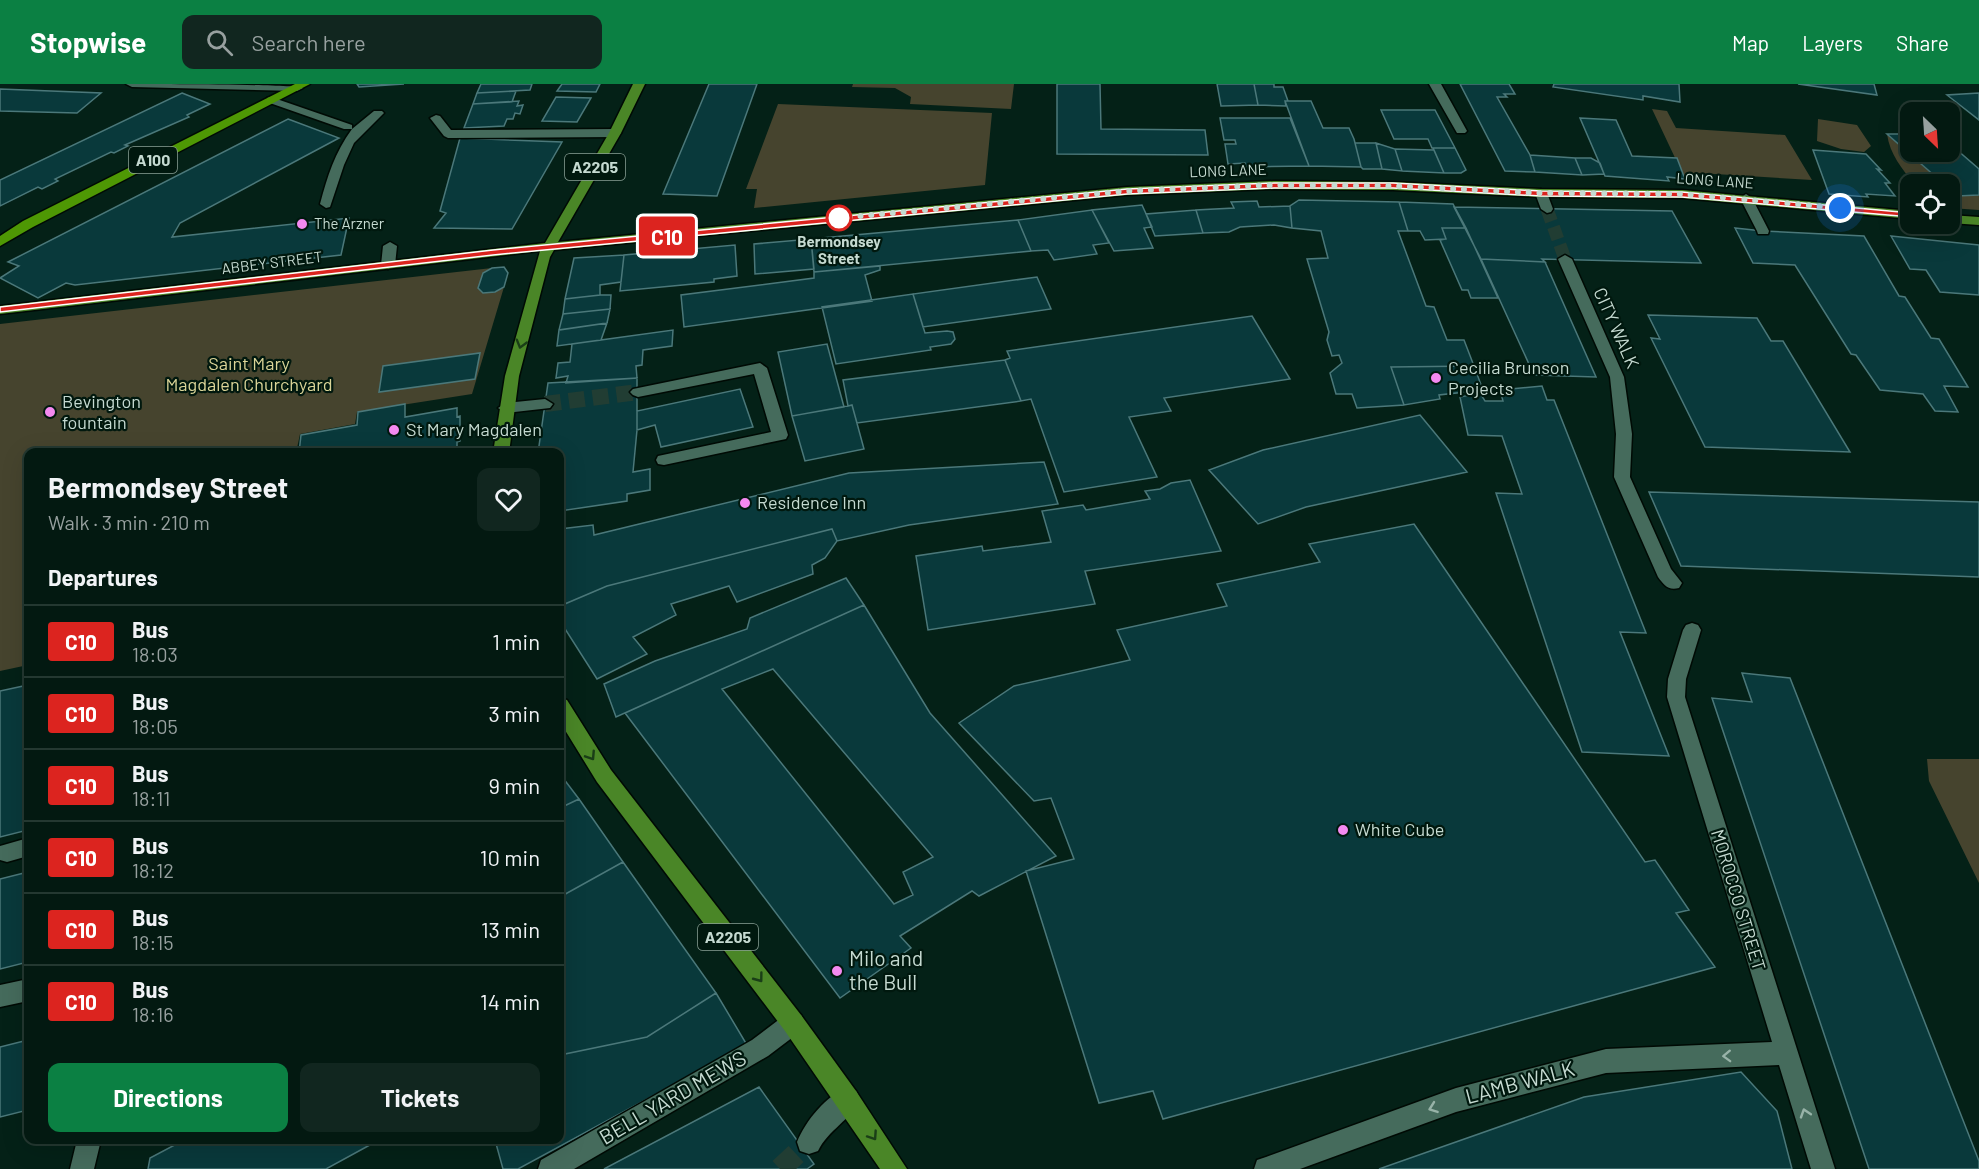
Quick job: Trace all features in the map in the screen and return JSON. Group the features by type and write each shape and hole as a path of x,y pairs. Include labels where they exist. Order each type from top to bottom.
{"highway":[{"name":"A100","path":"1,240 300,86"}],"main road":[{"name":"A2205","path":"502,448 512,376 547,248 615,134 639,84"},
{"name":"LONG LANE","path":"547,248 1127,191 1274,185 1393,186 1541,193 1682,194 1746,198 1900,214"},
{"path":"1960,220 1979,221"},
{"name":"ABBEY STREET","path":"0,310 547,248"},
{"name":"A2205","path":"564,712 604,776 793,1023 895,1169"}],"street":[{"path":"132,84 300,86"},
{"path":"1435,84 1461,131"},
{"path":"271,100 348,127"},
{"path":"326,204 339,157 361,125 378,113"},
{"path":"436,118 448,134 615,134"},
{"path":"1541,193 1547,208"},
{"path":"1746,198 1763,231"},
{"path":"388,265 390,246"},
{"name":"CITY WALK","path":"1565,259 1617,377 1624,434 1622,477 1664,572 1673,583"},
{"path":"638,392 760,368 780,435 664,460"},
{"path":"506,408 545,404"},
{"name":"MOROCCO STREET","path":"1692,630 1677,679 1676,697 1822,1169"},
{"path":"7,853 24,848"},
{"path":"0,996 24,991"},
{"name":"BELL YARD MEWS","path":"550,1169 760,1048 793,1023"},
{"name":"LAMB WALK","path":"1266,1169 1456,1100 1606,1061 1785,1053"},
{"path":"809,1142 815,1130 848,1099"},
{"path":"82,1169 87,1144"}],"green space":[{"path":"853,84 1014,84 1011,109 910,104 911,97 895,88 852,87"},
{"path":"778,104 992,113 985,185 754,208 757,189 746,189"},
{"path":"1652,109 1667,111 1676,128 1785,135 1812,180 1699,173 1685,179"},
{"path":"1818,119 1857,125 1871,146 1864,152 1841,149 1817,141"},
{"path":"1887,134 1900,145 1900,162 1919,162 1933,174 1906,174 1894,155"},
{"path":"1979,195 1979,210 1960,209 1960,196"},
{"name":"Saint Mary Magdalen Churchyard","path":"492,268 483,274 479,288 483,293 495,292 504,287 472,394 357,412 355,424 300,434 297,448 24,448 24,666 0,671 0,324"},
{"path":"1927,759 1979,759 1979,883 1929,781"}],"building":[{"path":"357,84 404,84 359,87"},
{"path":"481,84 532,84 530,90 477,93"},
{"path":"562,84 600,84 596,92 557,91"},
{"path":"709,84 757,84 717,196 663,194"},
{"path":"1057,84 1100,84 1101,129 1205,130 1208,155 1057,154"},
{"path":"1217,84 1254,84 1258,105 1221,106"},
{"path":"1254,84 1274,84 1274,87 1283,87 1288,101 1285,101 1286,106 1258,105"},
{"path":"1460,84 1509,84 1515,94 1504,94 1507,97 1497,97 1530,155 1535,172 1505,171"},
{"path":"1554,84 1679,84 1680,102 1643,96 1643,100 1553,87"},
{"path":"1798,84 1874,84 1877,95"},
{"path":"0,89 101,93 77,113 0,111"},
{"path":"516,91 512,102 473,104 477,93"},
{"path":"182,93 210,104 187,115 189,117 55,179 58,181 42,189 38,187 0,206 0,180"},
{"path":"1979,93 1979,120 1960,105 1960,102 1956,102 1947,95"},
{"path":"556,97 591,98 577,122 542,121"},
{"path":"519,101 517,106 523,105 520,114 515,113 513,119 507,119 504,126 464,128 473,104"},
{"path":"1285,101 1311,101 1323,128 1349,128 1361,167 1309,166"},
{"path":"1381,110 1435,110 1455,148 1432,148 1428,139 1394,139"},
{"path":"1220,118 1290,118 1309,166 1246,167 1245,163 1228,164 1225,144 1236,144 1235,140 1224,140"},
{"path":"1580,118 1616,120 1632,156 1677,158 1685,179 1667,177 1669,181 1605,176"},
{"path":"288,119 339,138 180,223 172,237 349,218 341,255 75,285 66,283 38,298 0,278 19,266 8,262"},
{"path":"1887,134 1900,134 1900,145"},
{"path":"460,138 562,142 512,229 434,228 446,213 440,211"},
{"path":"1355,143 1376,143 1382,169 1363,169"},
{"path":"1376,143 1395,149 1402,171 1382,169"},
{"path":"1433,148 1455,148 1466,170 1461,173 1444,173"},
{"path":"1395,149 1434,150 1444,173 1402,171"},
{"path":"1813,150 1866,154 1890,183 1885,183 1895,196 1866,194 1868,197 1829,194"},
{"path":"1960,153 1979,169 1979,195 1960,196 1960,174 1933,174 1919,162 1960,162"},
{"path":"1530,155 1575,158 1582,175 1535,172"},
{"path":"1575,158 1591,158 1600,163 1604,174 1582,175"},
{"path":"1299,200 1399,202 1408,231 1398,231 1426,306 1434,307 1447,340 1464,340 1474,366 1391,367 1404,405 1357,408 1352,394 1336,394 1330,373 1342,363 1339,355 1332,356 1327,340 1329,332 1307,259 1328,258 1321,231 1292,228 1290,206"},
{"path":"1257,201 1259,207 1290,206 1292,228 1274,225 1240,227 1229,232 1203,233 1196,210 1234,208 1231,202"},
{"path":"1399,202 1453,204 1466,228 1442,228 1446,239 1425,240 1420,231 1408,231"},
{"path":"1142,205 1152,227 1144,228 1153,248 1114,251 1092,210"},
{"path":"1454,207 1672,211 1701,263 1542,259 1545,262 1481,259"},
{"path":"1092,210 1109,243 1093,245 1097,254 1054,260 1048,250 1031,251 1018,220"},
{"path":"1196,210 1203,233 1155,236 1146,214"},
{"path":"1018,220 1031,251 814,272 811,239"},
{"path":"1442,228 1466,228 1498,298 1471,298 1468,290 1462,290 1440,240 1446,239"},
{"path":"1735,228 1864,236 1899,296 1905,297 1931,338 1939,339 1968,387 1944,386 1958,412 1935,411 1923,394 1880,390 1856,355 1851,354 1795,265 1753,263"},
{"path":"1891,236 1979,245 1979,295 1940,292 1926,270 1910,269"},
{"path":"811,239 814,269 755,274 754,244"},
{"path":"735,245 737,276 714,279 714,282 620,291 624,255"},
{"path":"624,255 621,282 600,285 600,295 565,299 574,258"},
{"path":"1481,259 1545,262 1596,377 1534,375"},
{"path":"880,266 880,270 865,275 872,301 684,327 681,295 814,278 814,272"},
{"path":"504,267 508,273 504,287 495,292 483,293 478,288 483,273 492,268"},
{"path":"1037,277 1051,309 923,327 913,294"},
{"path":"913,294 925,333 953,332 955,339 951,344 930,347 931,350 836,364 822,307"},
{"path":"611,295 610,309 563,314 565,299"},
{"path":"610,309 607,323 559,330 563,314"},
{"path":"1648,315 1757,318 1771,341 1783,341 1850,452 1705,447 1651,338 1660,339"},
{"path":"1252,316 1290,379 1164,398 1171,411 1129,417 1157,477 1064,492 1031,399 1021,401 1005,360 1010,358 1007,351"},
{"path":"607,323 601,340 557,346 559,330"},
{"path":"673,330 672,346 643,350 642,365 636,366 637,378 566,383 568,376 556,378 558,363 570,362 572,344"},
{"path":"827,344 844,407 792,416 778,352"},
{"path":"480,353 475,379 379,392 383,366"},
{"path":"1005,360 1021,401 857,423 852,405 848,406 843,380"},
{"name":"Cecilia Brunson Projects","path":"1474,366 1483,390 1439,395 1440,399 1404,405 1391,367"},
{"path":"637,378 637,430 633,472 650,469 650,490 627,494 627,501 564,510 564,448 539,448 548,383"},
{"path":"1542,386 1547,400 1554,400 1646,633 1620,632 1669,756 1582,752 1496,493 1522,494 1502,436 1468,435 1460,397 1480,393 1485,401 1503,401 1500,390"},
{"path":"740,389 753,427 661,447 655,425 637,430 637,411"},
{"name":"St Mary Magdalen","path":"405,404 405,417 457,408 457,417 460,416 460,441 457,442 457,448 300,448 301,435 357,425 358,412"},
{"path":"852,405 864,449 805,461 792,416"},
{"path":"1420,415 1467,472 1306,507 1258,524 1209,470 1263,450"},
{"path":"1044,462 1058,504 909,525 837,541 832,529 607,586 564,604 564,529 593,525 594,535 849,473"},
{"path":"1190,480 1221,551 1085,571 1095,604 928,630 916,556 982,546 983,551 1051,542 1042,511 1083,505 1086,510 1150,499 1145,491"},
{"path":"1649,492 1979,502 1979,577 1681,566"},
{"name":"White Cube","path":"1414,524 1645,862 1655,860 1689,910 1676,913 1715,967 1163,1119 1153,1091 1099,1103 1026,871 1074,859 1051,798 1034,801 959,723 1014,686 1130,660 1117,630 1227,606 1217,584 1320,562 1309,544"},
{"path":"832,529 837,541 825,558 812,565 813,574 737,602 729,586 671,604 676,615 633,637 647,654 597,679 564,627 564,604 607,586"},
{"path":"846,578 864,605 616,717 604,684 655,661 747,629 750,618"},
{"path":"864,605 930,713 1056,856 979,896 972,891 900,936 911,948 840,998 625,713","holes":["773,669 933,857 903,872 913,895 894,904 722,689"]},
{"path":"1742,673 1790,678 1979,1161 1979,1169 1869,1169 1712,698 1752,702"},
{"path":"24,686 24,831 0,837 0,691"},
{"path":"564,779 579,799 564,806"},
{"path":"579,799 623,862 564,895 564,806"},
{"path":"623,862 716,993 647,1037 564,1054 564,895"},
{"path":"24,873 24,963 0,969 0,879"},
{"path":"716,993 747,1045 518,1169 503,1169 496,1144 564,1144 564,1054 647,1037"},
{"path":"24,1041 24,1111 0,1117 0,1047"},
{"path":"1741,1072 1777,1111 1792,1169 1379,1169 1584,1097"},
{"path":"759,1087 814,1164 807,1169 604,1169"},
{"path":"176,1144 372,1144 326,1169 148,1169 150,1158"}],"tunnel":[{"path":"1547,209 1565,259"},
{"path":"545,404 638,392"},
{"path":"780,1169 809,1142"}],"bus line":[{"name":"C10","path":"0,310 211,287 493,252 1127,191 1274,185 1393,186 1541,193 1682,194 1746,198 1900,214"}],"place":[{"name":"Bermondsey Street","path":"839,218"},
{"name":"The Arzner","path":"302,224"},
{"name":"Cecilia Brunson Projects","path":"1436,378"},
{"name":"Bevington fountain","path":"50,412"},
{"name":"St Mary Magdalen","path":"394,430"},
{"name":"Residence Inn","path":"745,503"},
{"name":"White Cube","path":"1343,830"},
{"name":"Milo and the Bull","path":"837,971"}],"route":[{"path":"839,218 1127,191 1274,185 1393,186 1541,193 1682,194 1840,208"}]}
